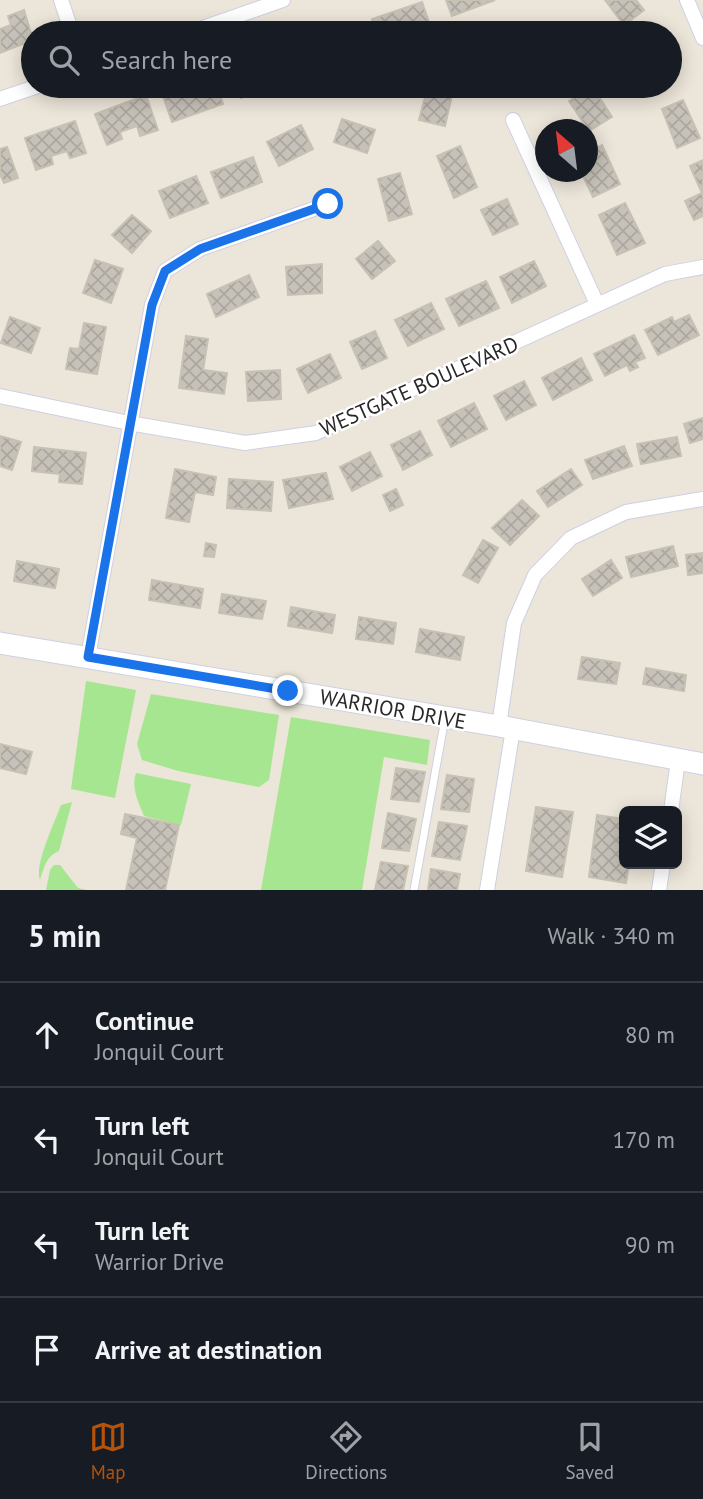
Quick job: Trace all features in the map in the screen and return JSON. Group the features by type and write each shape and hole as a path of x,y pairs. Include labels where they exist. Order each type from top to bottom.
{"street":[{"path":"61,0 68,21"},
{"path":"223,21 283,0"},
{"path":"687,0 703,38"},
{"path":"0,99 21,92"},
{"path":"513,120 597,304"},
{"path":"88,657 152,305 165,271 200,249 328,204"},
{"name":"WESTGATE BOULEVARD","path":"0,396 129,423 245,443 316,433 665,274 703,267"},
{"path":"487,890 506,728 514,623 536,575 571,538 626,512 703,499"},
{"name":"WARRIOR DRIVE","path":"0,643 445,717 703,764"},
{"path":"672,806 678,760"},
{"path":"659,890 662,869"}],"lane":[{"path":"414,890 445,717"}],"green space":[{"path":"86,681 136,690 115,798 71,789"},
{"path":"151,694 279,715 269,780 259,787 178,771 142,760 137,744"},
{"path":"291,717 430,740 427,765 384,757 362,890 261,890"},
{"path":"136,773 191,784 181,825 144,816 135,789"},
{"path":"72,802 59,851 48,859 40,880 42,854 61,805"},
{"path":"54,865 60,865 78,888 87,890 46,890 50,870"}],"building":[{"path":"446,0 495,0 452,16"},
{"path":"605,0 636,0 644,10 629,21 621,21"},
{"path":"422,2 429,21 373,21 372,19"},
{"path":"24,10 27,21 21,21 21,45 0,53 0,29 11,25 8,16"},
{"path":"138,98 147,98 158,130 140,136 137,126 120,132 122,139 107,145 95,114"},
{"path":"164,98 221,98 223,104 172,122"},
{"path":"425,98 451,98 445,126 419,120"},
{"path":"574,98 600,98 612,117 598,126 598,119 581,119 569,101"},
{"path":"683,100 700,138 677,148 662,109"},
{"path":"342,119 375,130 367,153 334,142"},
{"path":"75,121 86,153 70,158 67,151 51,156 53,164 36,170 25,138"},
{"path":"301,125 313,149 279,166 267,142"},
{"path":"602,145 620,184 593,197 586,182 598,182 598,147"},
{"path":"460,146 477,187 454,198 437,156"},
{"path":"7,147 18,178 4,183 0,174 0,149"},
{"path":"253,157 262,182 221,198 211,172"},
{"path":"703,160 703,216 694,220 685,201 702,193 690,166"},
{"path":"400,173 412,214 389,221 378,179"},
{"path":"196,176 208,203 170,218 159,191"},
{"path":"507,199 518,224 493,235 481,210"},
{"path":"625,203 645,243 617,255 599,215"},
{"path":"132,215 151,231 132,253 112,235"},
{"path":"378,241 395,261 372,279 356,259"},
{"path":"95,260 123,269 111,303 83,293"},
{"path":"534,261 546,286 512,303 500,277"},
{"path":"322,264 322,293 288,295 286,267"},
{"path":"249,275 259,297 216,317 207,294"},
{"path":"486,281 499,308 459,326 446,299"},
{"path":"431,303 444,329 408,346 395,320"},
{"path":"689,315 699,335 658,355 645,330 672,317 674,322"},
{"path":"10,317 40,328 31,353 1,343"},
{"path":"84,323 106,327 97,374 66,369 70,348 79,349"},
{"path":"375,331 387,358 362,369 350,342"},
{"path":"634,335 645,358 635,362 638,367 630,371 627,365 605,376 594,354"},
{"path":"186,336 208,339 203,370 227,373 224,394 179,388"},
{"path":"330,354 341,378 308,393 297,369"},
{"path":"581,358 592,380 553,400 542,378"},
{"path":"280,370 281,399 248,401 246,372"},
{"path":"524,381 536,405 506,420 494,396"},
{"path":"474,403 487,429 451,447 438,421"},
{"path":"703,418 703,439 690,443 684,424"},
{"path":"420,431 432,455 403,470 391,445"},
{"path":"0,436 21,442 12,470 0,466"},
{"path":"677,437 681,456 641,464 637,444"},
{"path":"624,446 632,466 593,479 585,460"},
{"path":"34,447 86,453 82,484 59,482 60,474 32,471"},
{"path":"370,452 382,476 352,491 340,467"},
{"path":"175,469 216,477 213,495 195,492 189,522 166,518"},
{"path":"571,469 582,485 548,507 537,491"},
{"path":"326,473 333,499 289,508 283,480"},
{"path":"229,479 273,482 271,511 227,508"},
{"path":"396,489 403,505 390,511 383,495"},
{"path":"522,500 539,516 510,545 492,528"},
{"path":"483,540 498,548 478,583 463,575"},
{"path":"206,543 216,545 214,557 204,556"},
{"path":"673,546 678,566 631,577 626,557"},
{"path":"703,553 703,573 688,575 686,555"},
{"path":"611,560 622,578 593,596 582,579"},
{"path":"17,561 59,569 55,588 14,581"},
{"path":"152,580 203,589 200,608 149,600"},
{"path":"222,594 266,601 262,619 219,613"},
{"path":"291,607 335,615 332,633 288,626"},
{"path":"359,617 396,623 393,644 356,639"},
{"path":"420,629 464,637 460,660 416,652"},
{"path":"582,657 620,663 616,684 578,679"},
{"path":"646,668 686,675 684,691 643,684"},
{"path":"0,744 32,752 26,774 0,768"},
{"path":"396,768 425,772 419,802 391,799"},
{"path":"447,775 474,779 469,812 441,809"},
{"path":"536,807 573,812 562,877 526,871"},
{"path":"388,813 416,819 409,851 382,848"},
{"path":"125,814 179,825 165,890 126,890 137,838 121,834"},
{"path":"597,815 619,818 619,869 628,869 626,883 589,877"},
{"path":"439,822 467,826 460,860 432,856"},
{"path":"381,862 408,866 403,890 375,890"},
{"path":"431,869 460,874 457,890 428,890"}],"route":[{"path":"288,691 88,657 152,305 165,271 200,249 328,204"}]}
